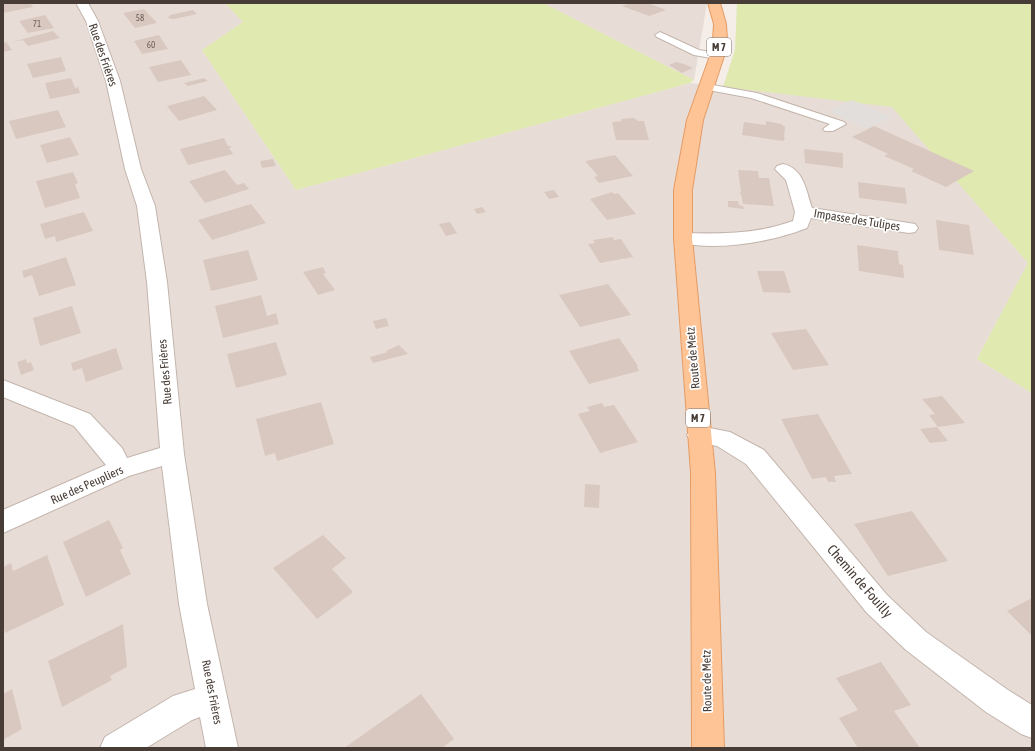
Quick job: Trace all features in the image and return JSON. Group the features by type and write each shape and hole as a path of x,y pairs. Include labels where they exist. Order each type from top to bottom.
{"main road":[{"name":"M 7","path":"706,89 717,56 720,24 714,3"},
{"name":"Route de Metz","path":"706,89 695,120 688,153 684,190 683,238 703,473 708,748"}],"street":[{"name":"Rue des Frières","path":"82,3 92,21 113,81 133,169 146,206 157,282 172,454 193,604 222,748"},
{"name":"Impasse des Tulipes","path":"683,238 726,240 755,238 782,232 801,224 804,212 794,178 783,169"},
{"name":"Impasse des Tulipes","path":"804,212 909,228"},
{"path":"3,388 82,420 113,455 121,469"},
{"name":"Chemin de Fouilly","path":"699,435 722,438 755,457 883,610 916,641 997,701 1032,723"},
{"name":"Rue des Peupliers","path":"3,522 121,469 172,454"},
{"path":"116,748 184,707 213,698"}],"lane":[{"path":"660,35 697,53 717,56"},
{"path":"706,89 753,95 840,124 829,129"}],"shaded area":[{"path":"3,3 225,3 243,22 202,50 296,190 690,83 892,106 1028,263 977,359 1032,393 1032,748 3,748"},
{"path":"543,3 707,3 694,80"},
{"path":"852,100 892,117 867,129 829,111"}],"green space":[{"path":"225,3 543,3 694,80 690,83 296,190 202,50 243,22"},
{"path":"737,3 1032,3 1032,393 977,359 1028,263 892,107 723,87 735,50"}],"building":[{"path":"3,3 30,3 33,7 3,13"},
{"path":"630,3 648,3 666,10 649,16 622,6"},
{"path":"144,9 157,23 135,28 123,13"},
{"path":"193,10 197,14 174,19 168,18 170,15"},
{"path":"45,15 54,28 28,33 19,21"},
{"path":"53,31 60,38 28,46 23,40 12,42"},
{"path":"159,35 168,49 142,54 134,41"},
{"path":"6,42 12,50 3,52 3,43"},
{"path":"61,57 66,71 33,78 27,64"},
{"path":"181,60 191,75 158,82 149,67"},
{"path":"676,62 693,68 682,73 669,65"},
{"path":"71,78 75,88 78,87 80,93 50,99 45,83"},
{"path":"204,78 208,81 188,86 184,83"},
{"path":"204,96 217,110 179,121 167,106"},
{"path":"58,110 66,127 16,139 9,121"},
{"path":"634,118 638,121 644,121 649,140 616,140 612,122 622,121 621,119"},
{"path":"766,121 781,124 785,127 785,139 783,141 742,135 744,122 766,125"},
{"path":"874,126 974,171 946,187 911,171 914,169 884,156 888,154 852,137"},
{"path":"70,137 79,155 47,163 40,145"},
{"path":"224,138 228,146 232,147 229,148 233,154 188,165 180,149"},
{"path":"804,149 843,153 843,168 805,163"},
{"path":"615,155 633,176 599,183 594,177 598,176 585,161"},
{"path":"273,159 276,166 262,168 260,161"},
{"path":"225,170 237,185 244,183 249,189 205,203 189,181"},
{"path":"738,170 758,171 759,178 769,178 774,206 743,204 741,194 739,194 741,192"},
{"path":"73,172 78,183 75,184 80,198 45,208 36,181"},
{"path":"858,182 905,188 907,204 859,198"},
{"path":"554,190 559,197 549,199 544,192"},
{"path":"612,192 614,194 618,193 636,214 607,220 590,199"},
{"path":"728,201 738,201 739,205 743,206 744,209 728,207"},
{"path":"251,204 266,223 212,240 198,220"},
{"path":"482,207 486,212 477,214 474,209"},
{"path":"84,212 93,231 56,242 55,236 45,239 40,224"},
{"path":"936,220 969,225 974,255 939,250"},
{"path":"450,222 457,233 446,236 439,224"},
{"path":"613,237 614,240 621,239 633,257 600,263 588,244 595,243 593,240"},
{"path":"857,245 898,251 899,264 903,265 904,278 859,271"},
{"path":"248,250 258,280 211,291 203,260"},
{"path":"66,257 76,285 39,296 32,275 24,278 22,271"},
{"path":"323,267 326,273 323,274 335,290 318,295 303,272"},
{"path":"757,271 784,271 791,293 763,292"},
{"path":"608,284 631,315 580,327 559,295"},
{"path":"261,295 267,316 276,313 279,324 223,338 215,306"},
{"path":"72,306 81,333 40,346 33,318"},
{"path":"386,318 389,326 376,329 373,321"},
{"path":"806,329 829,365 793,370 771,333"},
{"path":"619,338 638,366 639,371 589,384 569,351"},
{"path":"276,342 287,375 236,388 227,354"},
{"path":"399,345 408,354 373,363 370,357 388,352 386,351"},
{"path":"116,348 123,369 86,382 82,368 73,371 71,363"},
{"path":"26,359 27,363 31,362 34,370 21,375 17,362"},
{"path":"942,396 965,423 938,427 929,415 935,414 922,399"},
{"path":"321,402 334,444 277,461 275,453 265,456 256,419"},
{"path":"602,403 604,407 614,405 638,442 600,453 578,414 590,411 587,407"},
{"path":"818,414 852,474 834,476 836,482 828,482 826,477 812,479 781,419"},
{"path":"937,427 948,441 930,443 920,429"},
{"path":"585,484 600,485 599,508 584,507"},
{"path":"912,511 948,561 888,576 854,524"},
{"path":"109,520 123,548 120,550 131,574 86,597 63,542"},
{"path":"323,535 346,558 332,569 353,592 317,619 273,568"},
{"path":"47,555 64,605 5,633 3,625 3,567 11,563 13,571"},
{"path":"1032,598 1032,636 1007,611"},
{"path":"123,624 127,667 110,676 112,680 62,707 48,661"},
{"path":"881,662 911,705 894,711 920,748 858,748 839,718 858,710 836,678"},
{"path":"12,689 22,729 3,740 3,694"},
{"path":"421,694 454,739 442,748 344,748"}]}
